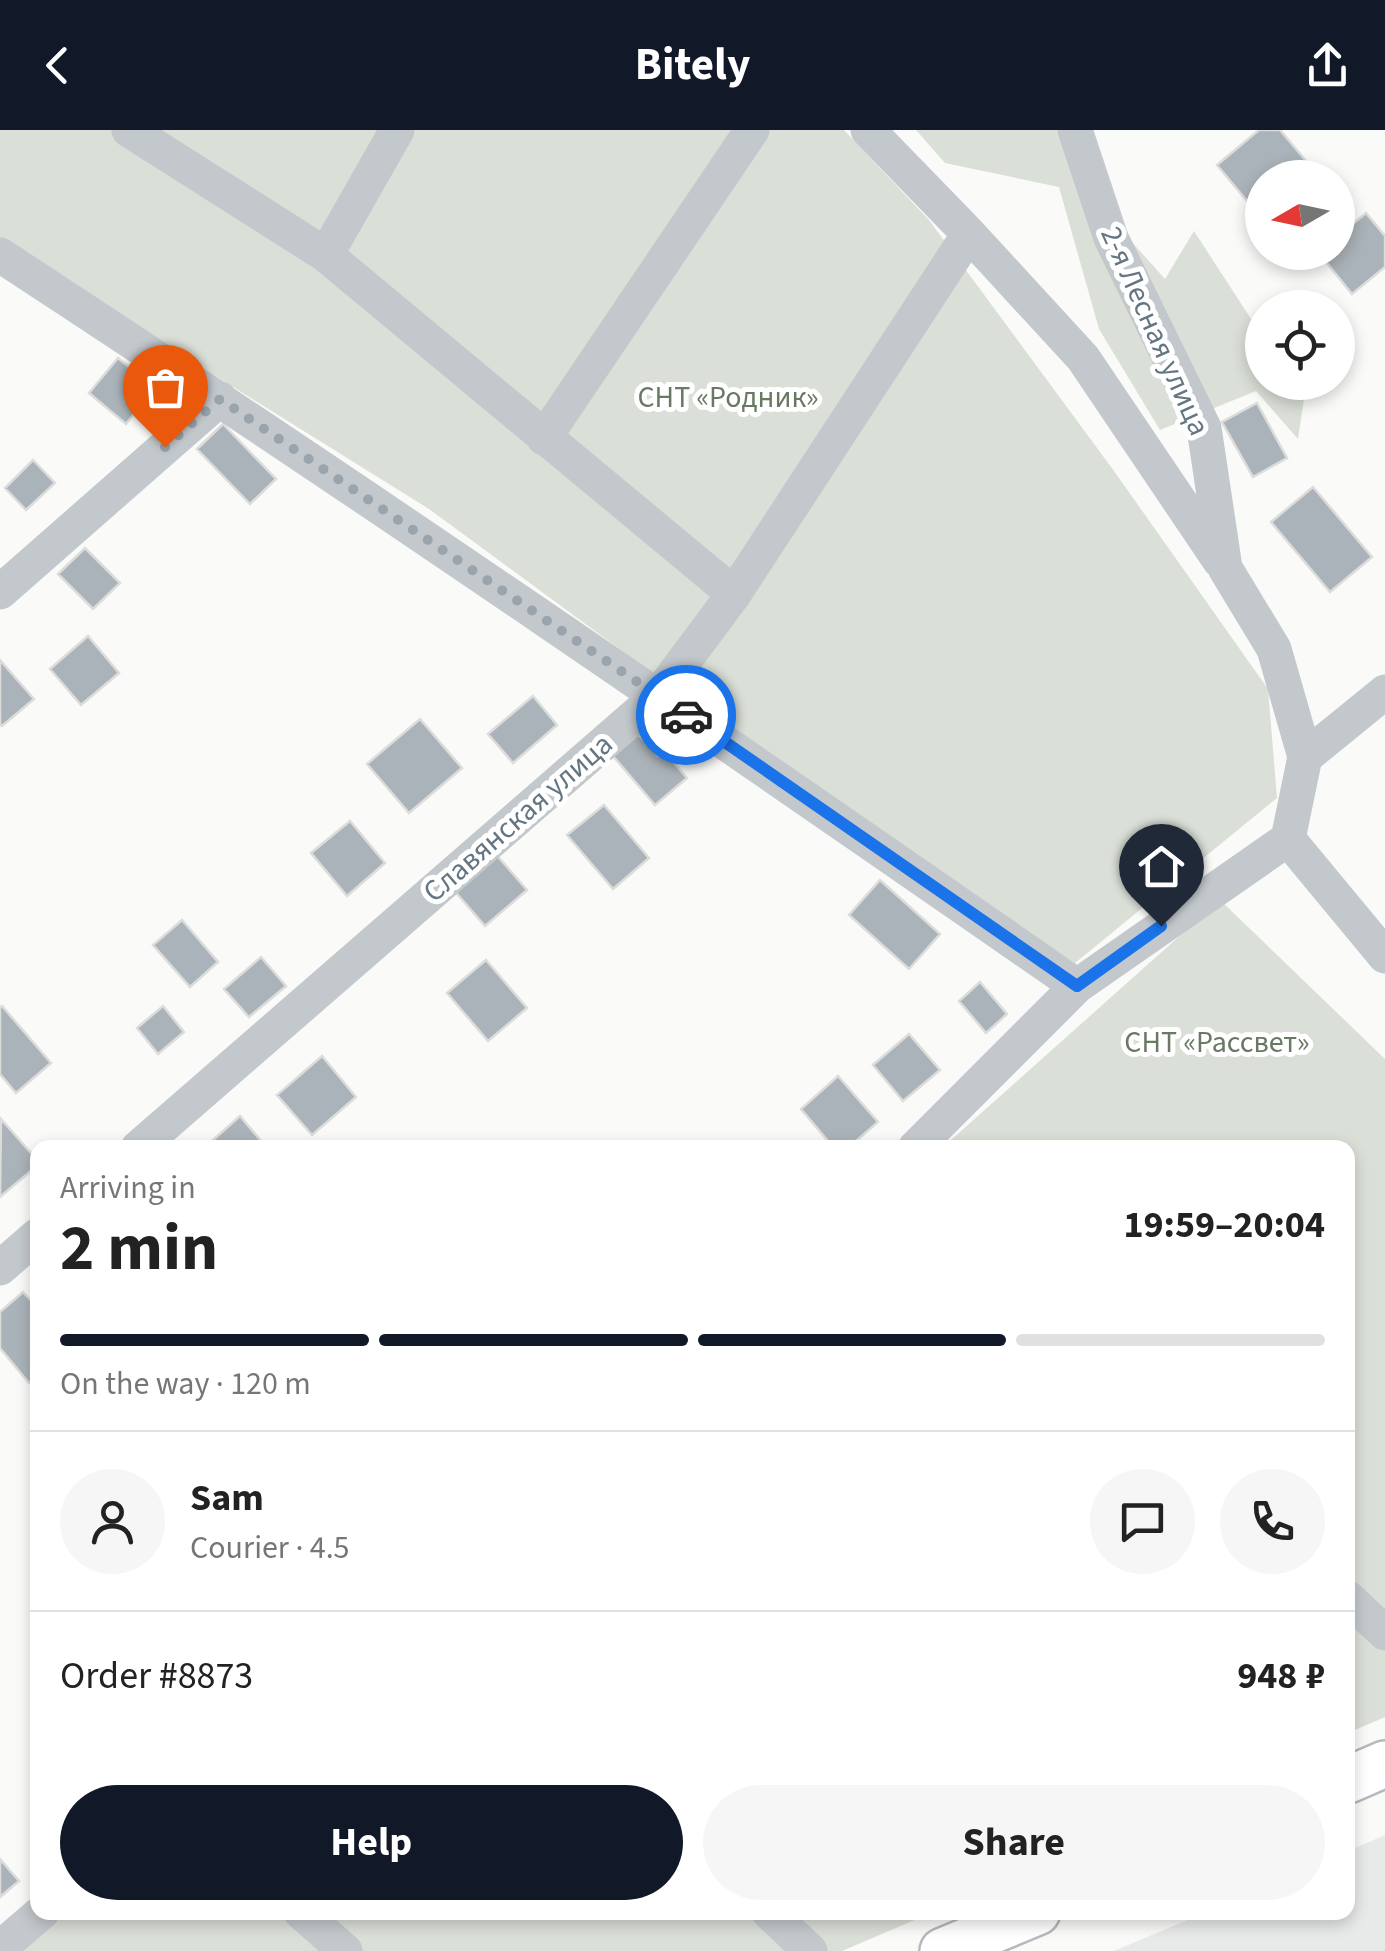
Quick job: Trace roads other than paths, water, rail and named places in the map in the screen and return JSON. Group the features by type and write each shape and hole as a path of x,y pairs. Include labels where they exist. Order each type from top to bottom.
{"main road":[{"path":"1355,1777 1385,1764"},
{"path":"943,1951 1018,1920"}],"street":[{"path":"129,130 326,255 734,594"},
{"path":"326,255 397,130"},
{"path":"544,438 752,130"},
{"path":"868,130 1083,358 1224,568"},
{"name":"2-я Лесная улица","path":"1076,130 1111,238 1204,428 1224,568 1274,649 1305,757 1288,839"},
{"name":"Славянская улица","path":"147,1140 658,696 734,594 969,234"},
{"path":"0,255 658,696 1077,986"},
{"path":"0,592 220,399"},
{"path":"1305,757 1385,692"},
{"path":"923,1140 1077,986 1288,839 1385,956"},
{"path":"0,1268 30,1242"},
{"path":"1355,1604 1385,1632"},
{"path":"0,1948 33,1920"},
{"path":"310,1920 345,1951"},
{"path":"777,1920 810,1951"}],"park label":[{"name":"СНТ «Родник»","path":"728,397"},
{"name":"СНТ «Рассвет»","path":"1217,1042"}]}
